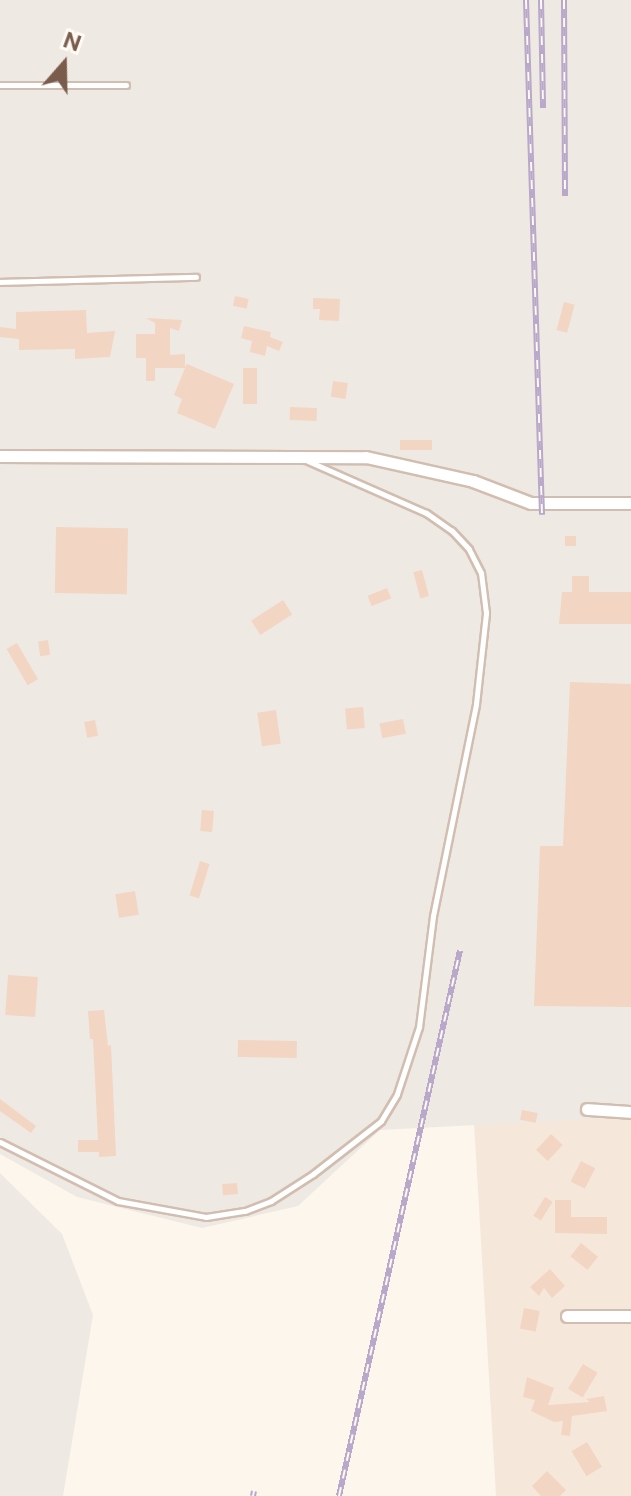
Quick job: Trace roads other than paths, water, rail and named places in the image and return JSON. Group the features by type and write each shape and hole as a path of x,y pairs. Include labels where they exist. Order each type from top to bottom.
{"street":[{"path":"0,456 366,457 473,481 531,503 631,503"},
{"path":"587,1109 631,1112"},
{"path":"567,1316 631,1316"}],"lane":[{"path":"0,85 126,85"},
{"path":"0,282 196,277"},
{"path":"0,1142 118,1201 206,1217 245,1211 271,1201 313,1174 381,1121 397,1094 419,1027 433,916 476,704 485,626 481,573 469,549 452,531 426,513 295,455"}],"railway":[{"path":"526,0 542,515"},
{"path":"541,0 543,108"},
{"path":"564,0 565,196"},
{"path":"339,1496 460,950"},
{"path":"253,1496 254,1491"}]}
